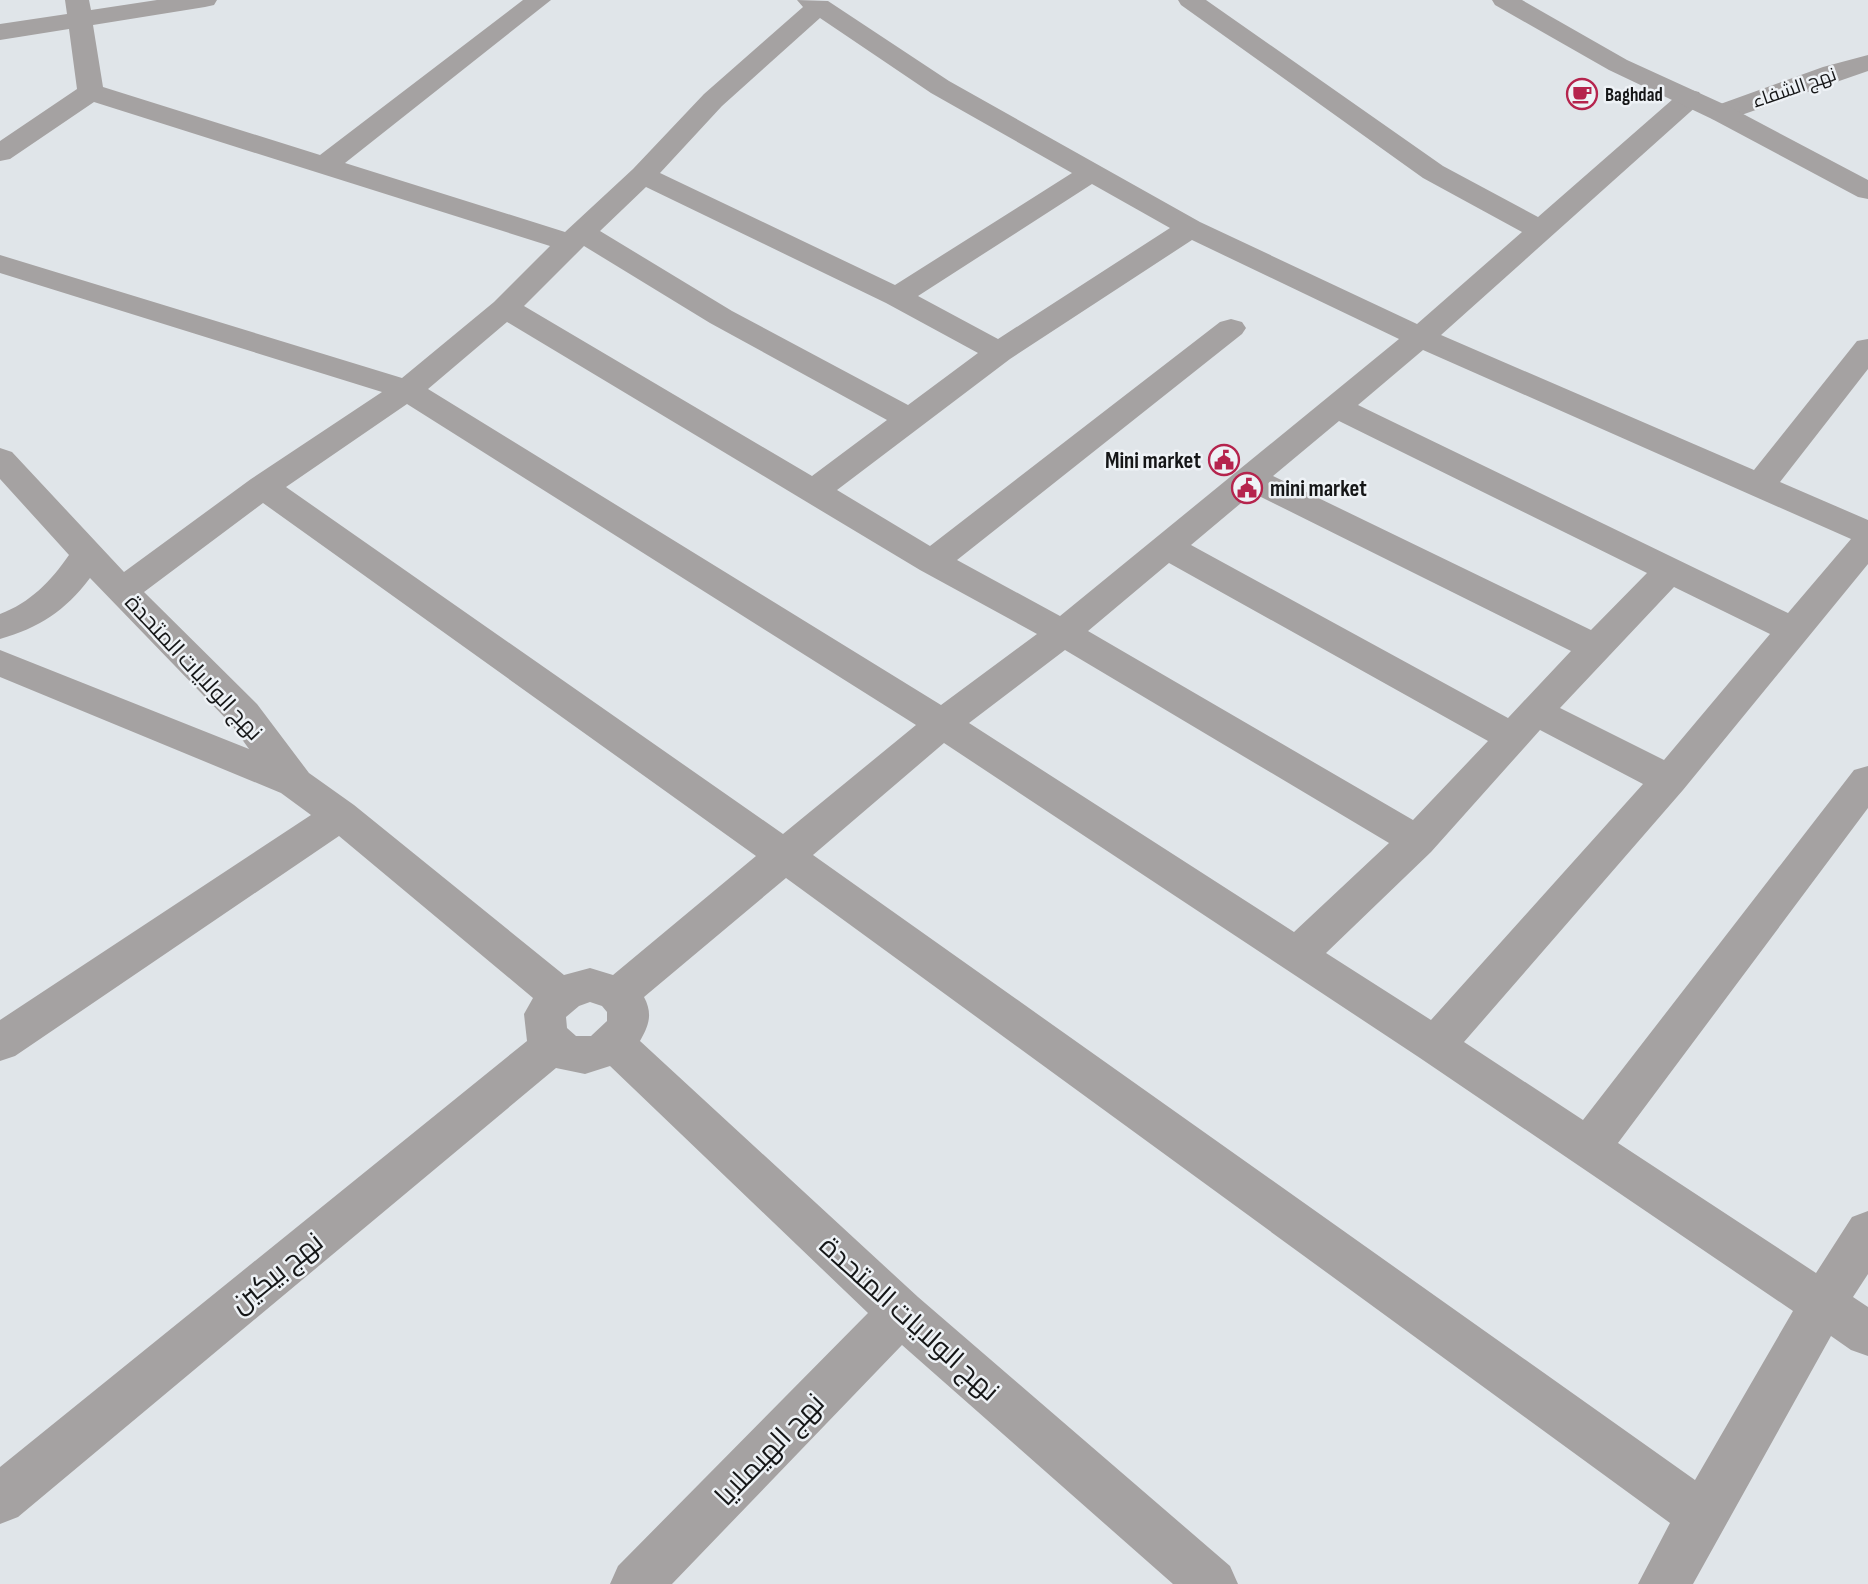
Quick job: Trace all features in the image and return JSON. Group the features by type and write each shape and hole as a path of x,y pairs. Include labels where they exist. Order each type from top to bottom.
{"street":[{"path":"0,32 78,10 205,0"},
{"path":"325,165 539,0"},
{"path":"1190,0 1433,172 1540,230"},
{"path":"1504,0 1618,65 1721,113 1868,191"},
{"path":"122,590 263,487 407,390 505,308 643,175 713,100 814,3 940,87 1189,228 1420,337 1868,533"},
{"path":"78,10 91,92"},
{"name":"نهج الشفاء","path":"1721,113 1832,73 1868,63"},
{"path":"1832,73 1868,92"},
{"path":"91,92 325,165 577,238 911,420"},
{"path":"0,153 91,92"},
{"path":"619,993 942,724 1063,633 1420,337 1690,98"},
{"path":"897,297 1092,172"},
{"path":"643,175 897,297 999,352"},
{"path":"814,491 999,352 1189,228"},
{"path":"0,264 407,390 942,724 1435,1045 1822,1306 1868,1334"},
{"path":"505,308 932,562 1063,633 1417,841"},
{"path":"932,562 1231,328"},
{"path":"1760,485 1868,348"},
{"path":"1336,407 1792,630"},
{"name":"نهج الولايات المتحدة","path":"0,460 244,714 295,783 340,815 560,996"},
{"path":"1249,477 1596,648"},
{"path":"263,487 785,856 1704,1517"},
{"path":"1435,1045 1669,780 1868,541"},
{"path":"1166,545 1524,725 1669,780"},
{"path":"0,627 12,624 50,604 88,554"},
{"path":"1296,956 1417,841 1670,570"},
{"path":"0,663 295,783"},
{"path":"1588,1148 1868,780"},
{"path":"4,1036 340,815"},
{"path":"590,985 606,987 619,993 630,1012 624,1035 615,1044 590,1056 563,1052 553,1045 547,1036 545,1014 560,996 574,988 590,985"},
{"name":"نهج الولايات المتحدة","path":"615,1044 901,1314 1212,1584"},
{"name":"نهج بيكين","path":"0,1499 553,1045"},
{"path":"1664,1584 1822,1306 1868,1232"},
{"name":"نهج الهيملايا","path":"636,1584 901,1314"}],"place":[{"name":"Baghdad","path":"1582,94"},
{"name":"Mini market","path":"1224,460"},
{"name":"mini market","path":"1247,488"}]}
